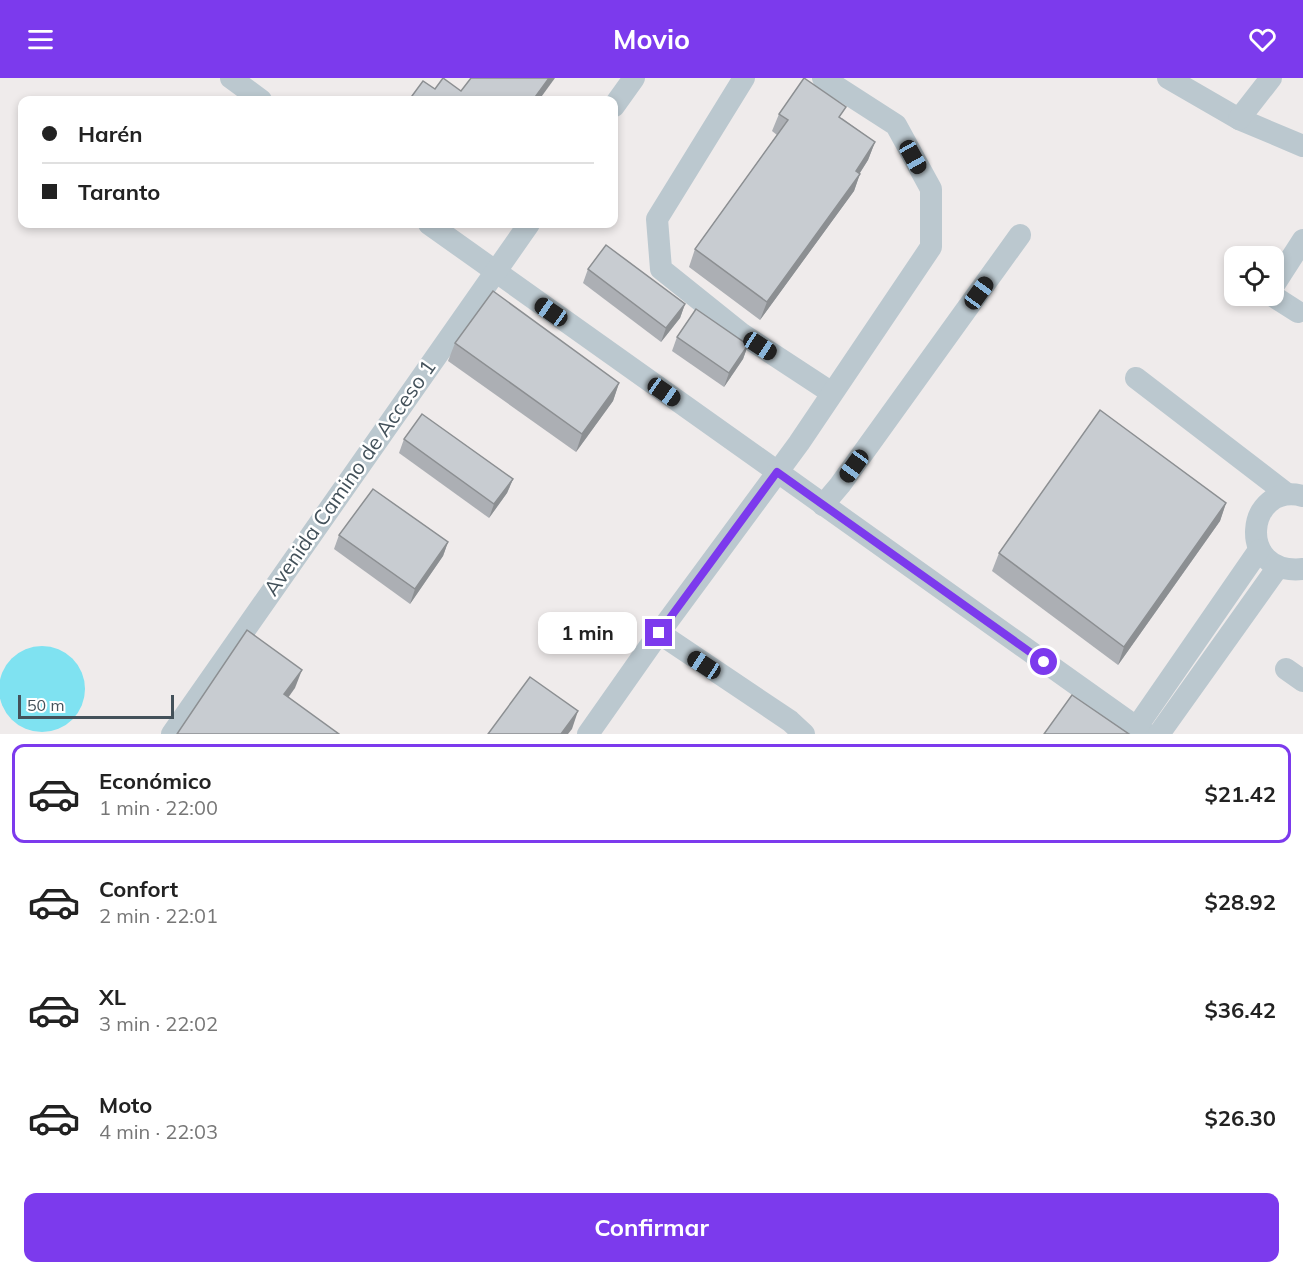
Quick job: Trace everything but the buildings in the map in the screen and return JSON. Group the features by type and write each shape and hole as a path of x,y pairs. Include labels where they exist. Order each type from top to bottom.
{"street":[{"path":"231,78 256,96"},
{"path":"618,100 634,78"},
{"path":"744,78 657,219 661,269 741,334 832,393"},
{"path":"588,734 777,472 931,247 931,189 896,125 823,78"},
{"path":"1168,78 1239,119 1303,146"},
{"path":"1239,119 1271,78"},
{"path":"435,228 1141,731 1191,649 1259,550"},
{"name":"Avenida Camino de Acceso 1","path":"172,734 526,228"},
{"path":"823,505 840,485 1020,235"},
{"path":"1284,269 1303,240"},
{"path":"1284,303 1298,312"},
{"path":"1136,378 1295,495"},
{"path":"1295,495 1275,498 1266,505 1259,515 1256,538 1259,550 1278,567 1291,570 1303,569"},
{"path":"1159,734 1278,567"},
{"path":"659,633 790,721 804,734"},
{"path":"1191,649 1211,662"}],"water":[{"path":"42,646 59,649 73,658 82,672 85,689 82,706 73,720 59,729 42,732 25,729 11,720 2,706 -1,689 2,672 11,658 25,649"}],"route":[{"path":"659,633 777,472 1044,662"}]}
